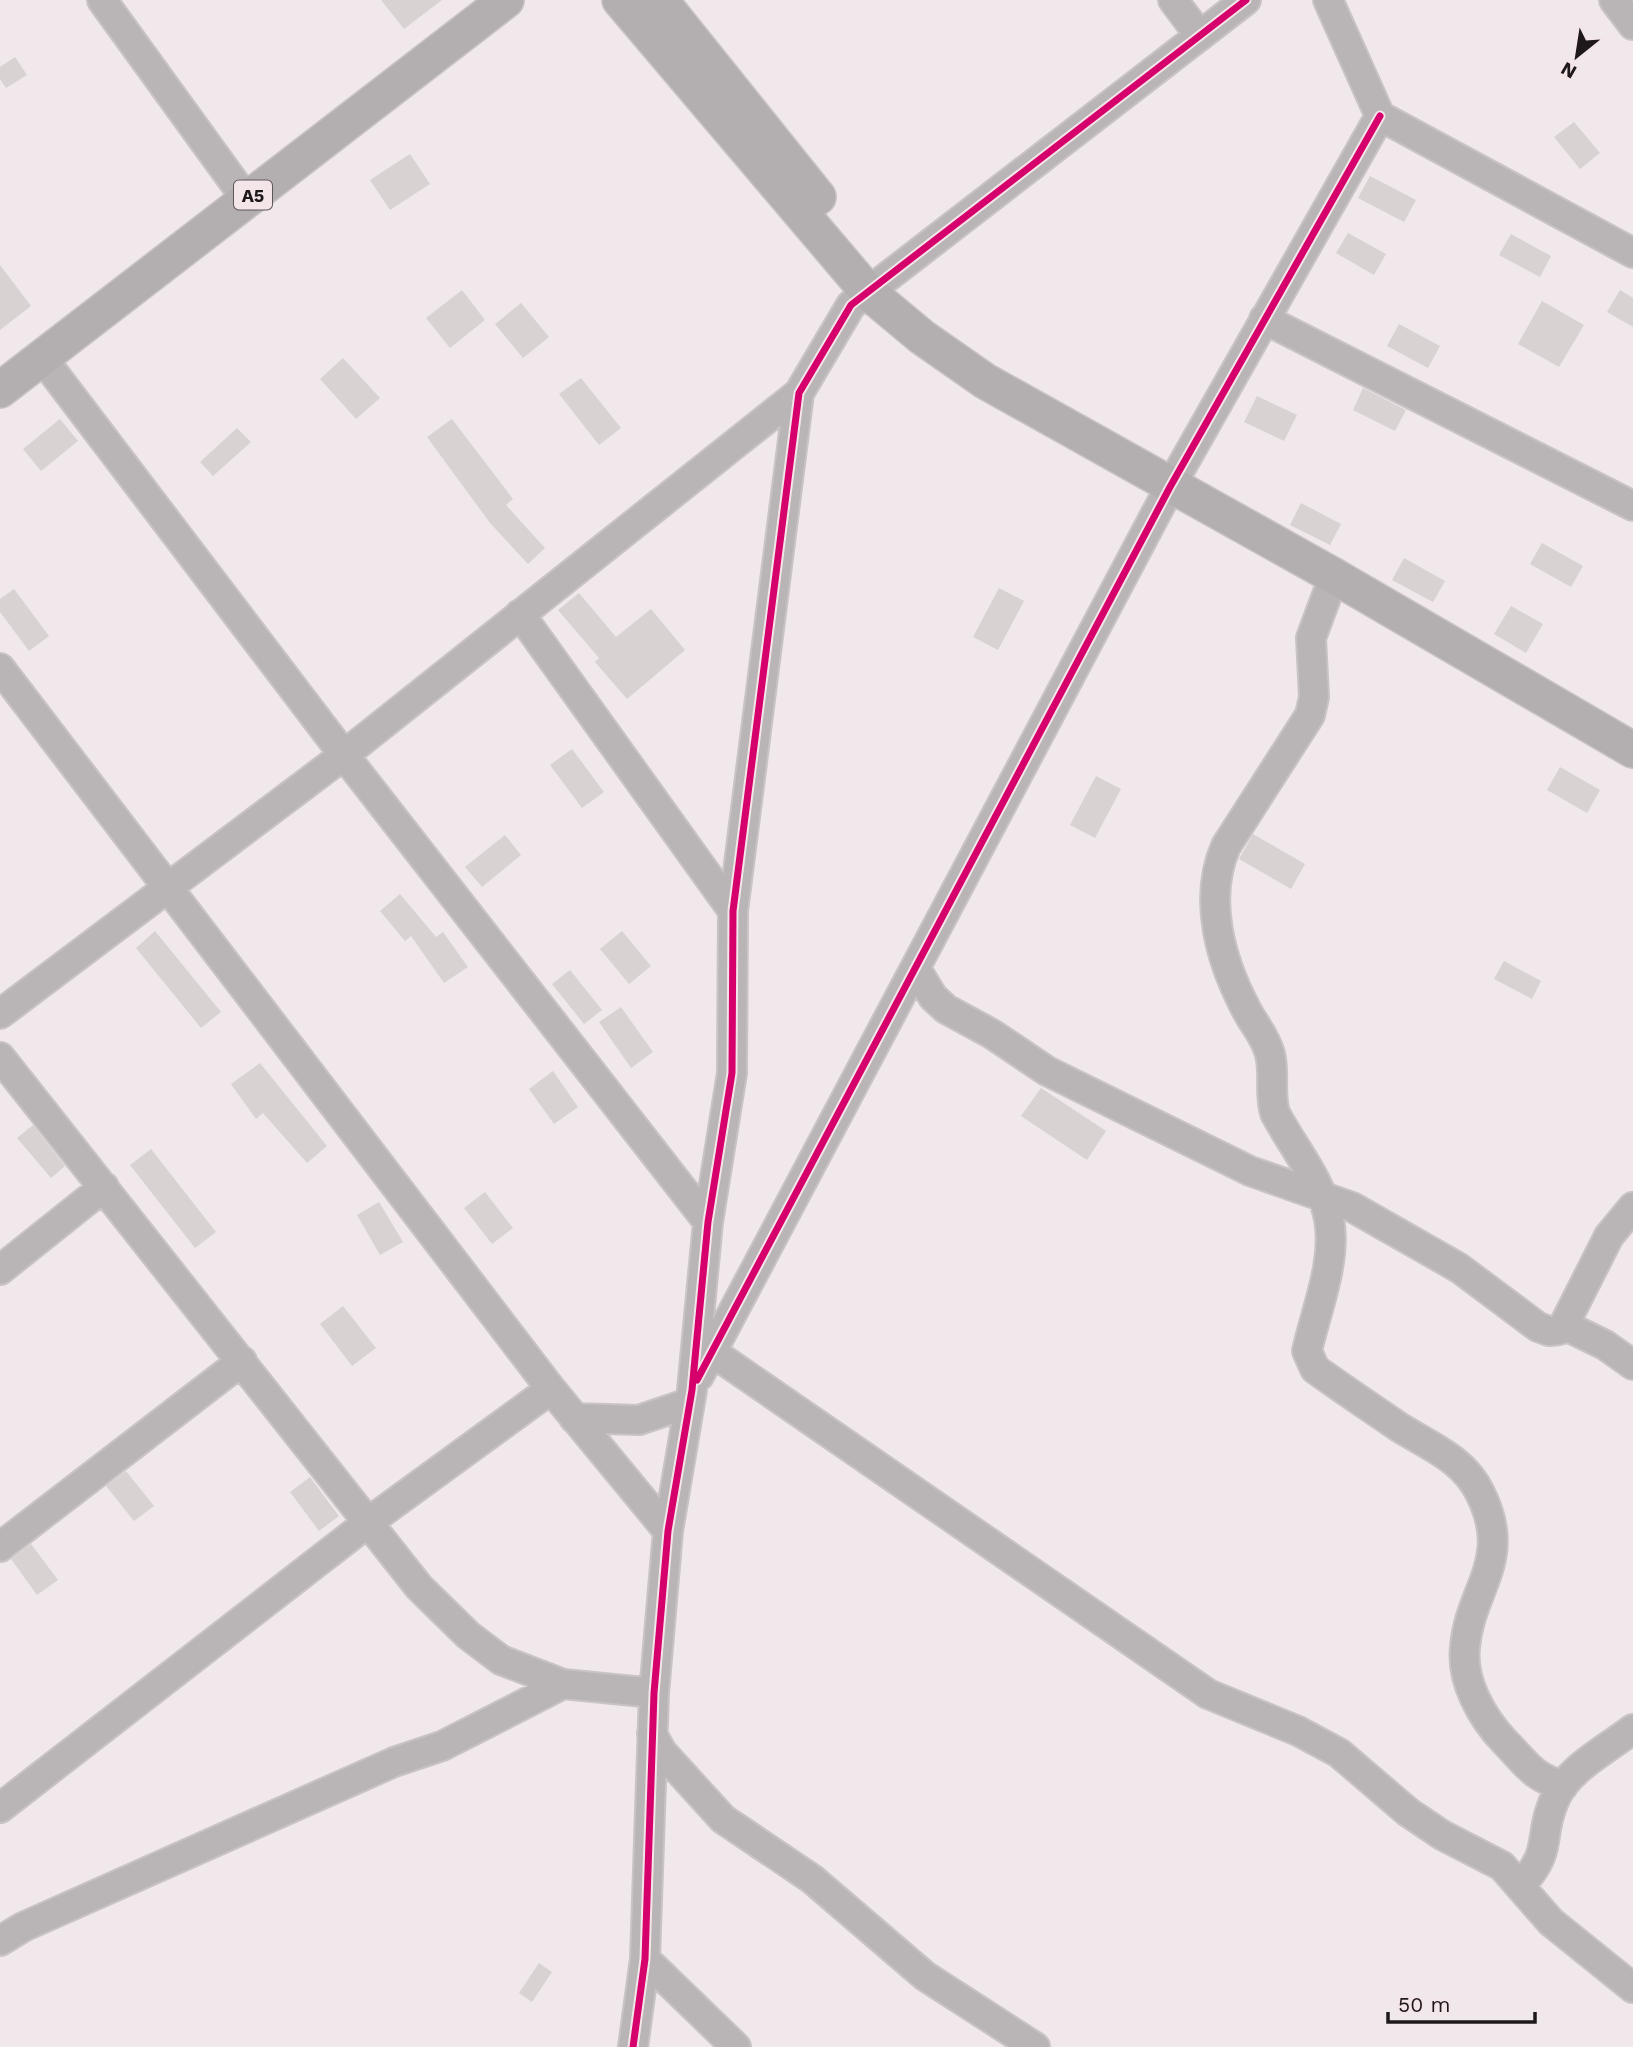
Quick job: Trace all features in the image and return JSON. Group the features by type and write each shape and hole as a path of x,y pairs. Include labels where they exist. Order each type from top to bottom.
{"main road":[{"name":"A5","path":"0,390 506,0"},
{"path":"620,0 922,337 985,381 1170,487 1334,576 1633,750"},
{"path":"660,0 876,285"}],"street":[{"path":"102,0 247,200"},
{"path":"1172,0 1200,36"},
{"path":"0,1014 344,755 799,393 850,305 1246,0"},
{"path":"1328,0 1380,116 1633,253"},
{"path":"1614,0 1633,25"},
{"path":"574,1418 639,1420 691,1396 1170,487 1380,116"},
{"path":"1264,319 1633,506"},
{"path":"43,359 344,755 708,1222"},
{"path":"633,2047 645,1959 654,1693 668,1531 691,1396 708,1222 732,1073 733,911 799,393"},
{"path":"1334,576 1311,638 1313,707 1226,846 1217,866 1216,911 1222,953 1246,1009 1261,1029 1270,1055 1271,1100 1275,1113 1321,1195 1329,1219 1328,1261 1307,1351 1309,1361 1315,1370 1456,1462 1475,1482 1489,1516 1493,1549 1485,1584 1465,1643 1467,1673 1484,1714 1526,1768 1563,1786"},
{"path":"520,614 733,911"},
{"path":"0,668 551,1389 668,1531"},
{"path":"916,969 933,997 946,1009 992,1034 1047,1071 1250,1171 1352,1207 1438,1256 1538,1327 1549,1331 1559,1330 1564,1325 1609,1236 1633,1207"},
{"path":"0,1057 370,1521 419,1587 468,1635 501,1660 563,1684 654,1693"},
{"path":"0,1270 104,1187"},
{"path":"1564,1325 1605,1345 1633,1365"},
{"path":"712,1352 1208,1694 1298,1731 1339,1753 1408,1812 1442,1835 1502,1866 1552,1922 1633,1988"},
{"path":"0,1547 242,1361"},
{"path":"0,1808 370,1521 551,1389"},
{"path":"0,1941 23,1927 394,1762 442,1746 563,1684"},
{"path":"1521,1885 1544,1853 1553,1802 1563,1786 1581,1768 1633,1729"},
{"path":"652,1734 662,1752 723,1819 812,1879 925,1976 1035,2047"},
{"path":"645,1959 736,2047"}],"building":[{"path":"381,0 442,0 404,29"},
{"path":"15,57 27,75 6,88 0,79 0,67"},
{"path":"1574,122 1600,153 1580,169 1554,137"},
{"path":"410,154 430,184 390,210 370,180"},
{"path":"1370,176 1416,200 1404,222 1358,198"},
{"path":"1348,233 1386,254 1374,275 1336,253"},
{"path":"1511,234 1551,256 1540,277 1499,255"},
{"path":"0,265 31,306 0,330"},
{"path":"462,290 485,320 450,348 426,318"},
{"path":"1620,290 1633,298 1633,327 1607,312"},
{"path":"1542,301 1584,325 1559,367 1518,344"},
{"path":"521,303 549,337 523,358 495,324"},
{"path":"1399,324 1440,346 1428,368 1387,346"},
{"path":"343,358 380,398 356,419 320,379"},
{"path":"581,378 621,428 599,445 559,394"},
{"path":"1363,388 1406,410 1395,431 1353,410"},
{"path":"1257,396 1297,415 1284,441 1244,422"},
{"path":"60,419 78,441 41,471 23,449"},
{"path":"452,419 513,499 506,505 545,548 528,564 490,523 427,437"},
{"path":"237,428 251,442 213,476 200,462"},
{"path":"1301,503 1341,524 1330,545 1290,525"},
{"path":"1542,543 1583,566 1571,587 1530,564"},
{"path":"1404,558 1445,581 1433,602 1392,580"},
{"path":"999,588 1024,601 998,650 973,637"},
{"path":"14,589 49,636 29,651 0,612 0,599"},
{"path":"579,593 616,637 651,609 685,650 627,699 595,662 599,658 558,610"},
{"path":"1511,606 1543,624 1526,653 1494,634"},
{"path":"572,749 604,792 582,808 550,765"},
{"path":"1560,767 1600,790 1587,813 1547,790"},
{"path":"1096,776 1121,789 1095,838 1070,825"},
{"path":"1253,834 1305,864 1291,889 1239,859"},
{"path":"505,835 521,855 482,887 465,867"},
{"path":"400,894 436,937 443,932 468,967 444,983 411,936 405,941 380,911"},
{"path":"155,931 221,1012 201,1028 136,948"},
{"path":"622,931 651,966 629,984 600,949"},
{"path":"1504,961 1541,981 1532,999 1494,979"},
{"path":"570,970 602,1010 584,1024 552,984"},
{"path":"621,1007 653,1052 631,1068 599,1022"},
{"path":"260,1063 327,1146 307,1163 263,1113 256,1119 231,1084"},
{"path":"553,1071 578,1107 554,1124 529,1089"},
{"path":"1041,1088 1106,1131 1087,1160 1021,1116"},
{"path":"33,1125 65,1166 51,1178 17,1138"},
{"path":"151,1149 216,1232 195,1248 130,1165"},
{"path":"485,1192 513,1228 492,1244 464,1208"},
{"path":"379,1202 403,1242 380,1255 357,1215"},
{"path":"343,1306 376,1348 352,1366 320,1324"},
{"path":"126,1471 154,1506 134,1521 106,1486"},
{"path":"310,1477 339,1516 319,1531 290,1492"},
{"path":"31,1544 58,1580 37,1595 11,1559"},
{"path":"539,1963 552,1972 532,2002 519,1993"}],"cycle path":[{"path":"633,2047 645,1959 654,1693 668,1531 692,1390 708,1222 732,1073 733,911 799,393 851,305 1246,0"},
{"path":"697,1380 1170,487 1380,116"}]}
